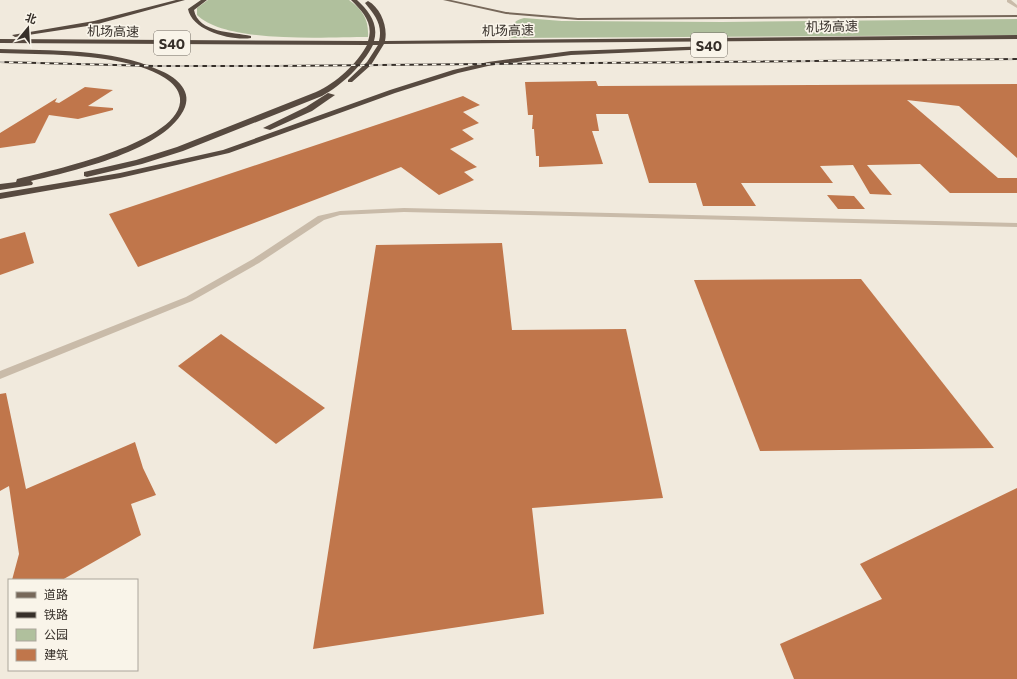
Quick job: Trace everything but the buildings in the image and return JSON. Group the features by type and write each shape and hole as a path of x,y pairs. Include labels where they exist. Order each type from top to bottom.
{"highway":[{"path":"0,36 43,32 94,23 182,0"},
{"path":"204,0 191,9 191,14 193,19 213,30 256,38 343,44 403,45"},
{"path":"0,186 86,174 146,160 225,133 320,94 338,82 354,66 371,45 373,28 370,17 364,8 354,0"},
{"path":"122,176 215,148 253,134 309,109 336,91 367,67 375,56 384,36 382,20 376,10 364,0"},
{"name":"机场高速","path":"403,45 1017,37"},
{"name":"机场高速","path":"0,41 403,45 1017,43"},
{"name":"机场高速","path":"0,46 343,44"},
{"path":"0,196 122,176 236,148 332,112 427,80 487,65 531,57 593,51 823,44"},
{"path":"0,51 95,56 145,67 172,80 180,88 184,97 183,108 173,121 153,136 132,147 86,164 0,186"}],"main road":[{"path":"445,0 506,13 571,19 1017,15"},
{"path":"458,0 508,10 565,16 1017,15"}],"street":[{"path":"1009,1 1017,7"},
{"path":"0,375 189,299 256,261 321,218 340,213 362,210 404,210 1017,225"}],"green space":[{"path":"208,0 349,0 364,16 367,25 368,37 278,37 230,31 211,24 197,15 197,8"},
{"path":"524,18 562,21 722,22 1017,19 1017,35 509,38 512,25"}],"railway":[{"path":"0,62 154,66 277,66 1017,59"}]}
